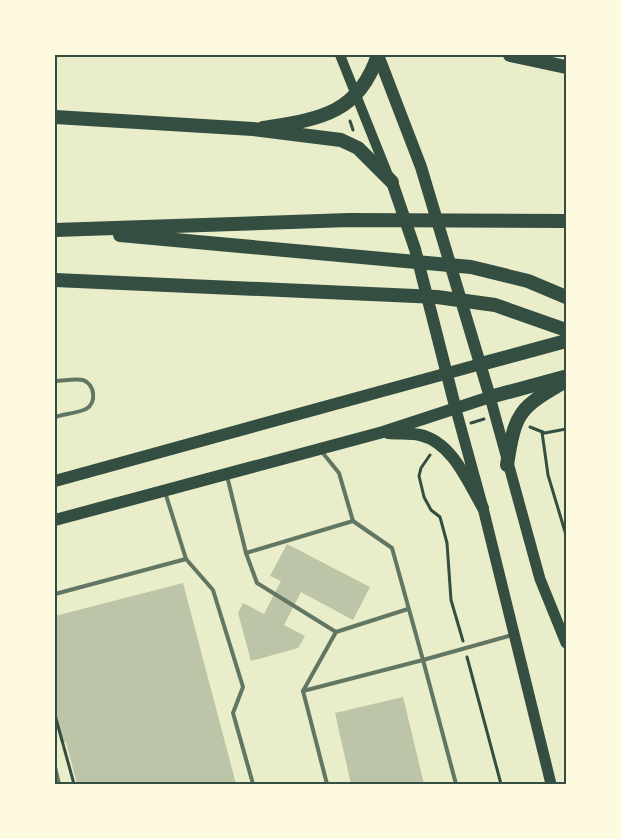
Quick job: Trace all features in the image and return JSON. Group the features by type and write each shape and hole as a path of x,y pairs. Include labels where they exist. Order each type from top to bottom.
{"highway":[{"path":"253,129 320,118 340,108 367,81 378,55"},
{"path":"378,55 421,167 490,397"},
{"path":"510,55 566,67"},
{"path":"55,117 253,129 341,140 358,148 392,182 415,249 455,406"},
{"path":"60,230 349,220 566,221"},
{"path":"60,230 471,267 528,281 566,297"},
{"path":"55,280 436,297 495,305 566,330"},
{"path":"55,481 566,341"},
{"path":"55,520 383,432 455,406 566,377"},
{"path":"507,465 513,430 517,420 528,405 566,381"},
{"path":"383,432 421,435 437,444 457,463 483,508"}],"main road":[{"path":"340,55 392,182"},
{"path":"490,397 507,465 540,579 566,643"},
{"path":"455,406 483,508 551,784"}],"lane":[{"path":"55,381 83,380 88,384 93,396 93,401 87,408 55,417"},
{"path":"320,449 339,473 353,521 392,548 456,784"},
{"path":"226,474 246,553 257,583 336,632"},
{"path":"165,490 186,559 213,590 243,688 233,713 253,784"},
{"path":"246,553 353,521"},
{"path":"55,594 186,559"},
{"path":"328,784 304,691 336,632 408,609"},
{"path":"304,691 514,634"},
{"path":"55,767 59,784"}],"path":[{"path":"461,426 495,416"},
{"path":"517,420 542,432 566,430"},
{"path":"542,432 548,475 566,535"},
{"path":"437,444 420,468 419,476 424,497 431,510 440,517 447,543 451,600 501,784"},
{"path":"55,715 74,784"}],"building":[{"path":"287,544 370,587 353,620 301,592 284,625 305,636 298,648 251,661 238,613 243,603 264,614 281,581 270,576"},
{"path":"183,583 236,784 77,784 66,742 61,743 55,719 55,616"},
{"path":"403,697 424,784 351,784 335,713"}]}
